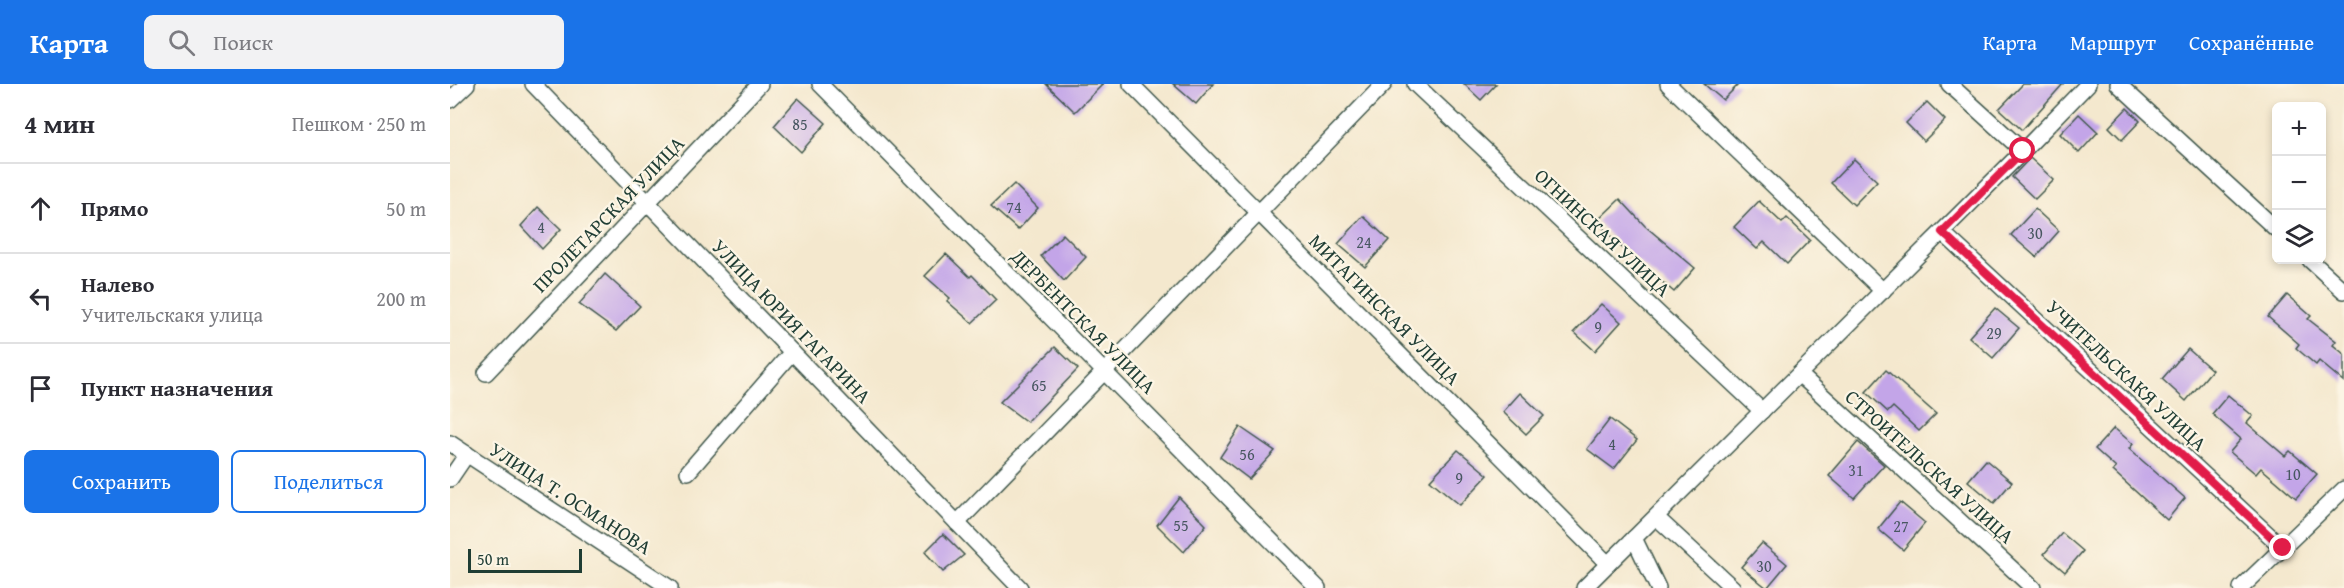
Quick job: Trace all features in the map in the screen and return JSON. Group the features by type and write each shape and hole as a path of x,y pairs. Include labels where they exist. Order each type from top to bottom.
{"street":[{"path":"450,100 467,84"},
{"name":"УЛИЦА ЮРИЯ ГАГАРИНА","path":"533,84 1020,588"},
{"name":"ПРОЛЕТАРСКАЯ УЛИЦА","path":"486,373 760,84"},
{"name":"ДЕРБЕНТСКАЯ УЛИЦА","path":"820,84 1318,588"},
{"name":"МИТАГИНСКАЯ УЛИЦА","path":"1131,84 1608,564"},
{"path":"957,523 1384,84"},
{"name":"ОГНИНСКАЯ УЛИЦА","path":"1415,84 1762,411"},
{"path":"1668,84 1883,291"},
{"path":"1949,84 2023,151"},
{"path":"1584,588 2088,84"},
{"path":"2118,84 2272,224"},
{"name":"УЧИТЕЛЬСКАКЯ УЛИЦА","path":"1942,232 2283,548"},
{"path":"2314,264 2344,291"},
{"path":"688,472 792,352"},
{"name":"СТРОИТЕЛЬСКАЯ УЛИЦА","path":"1799,374 2033,588"},
{"name":"УЛИЦА Т. ОСМАНОВА","path":"450,443 668,588"},
{"path":"450,479 467,454"},
{"path":"2241,588 2344,489"},
{"path":"1656,517 1733,588"},
{"path":"1634,538 1658,588"}],"building":[{"path":"1046,84 1103,84 1075,112"},
{"path":"1173,84 1213,84 1196,104"},
{"path":"1464,84 1496,84 1481,100"},
{"path":"1704,84 1739,84 1723,100"},
{"path":"2023,84 2063,84 2022,130 1999,109"},
{"path":"798,98 826,123 801,152 774,126"},
{"path":"1927,102 1945,120 1924,141 1906,123"},
{"path":"2127,108 2140,121 2122,140 2109,127"},
{"path":"2079,114 2098,132 2079,153 2060,134"},
{"path":"2030,158 2054,180 2035,199 2012,177"},
{"path":"1854,159 1877,181 1854,205 1831,183"},
{"path":"1014,184 1038,208 1018,230 991,206"},
{"path":"1620,199 1645,226 1695,268 1674,292 1619,245 1597,221"},
{"path":"1759,201 1782,223 1787,218 1810,240 1787,264 1764,242 1757,249 1734,227"},
{"path":"538,207 561,229 542,249 521,226"},
{"path":"2035,209 2059,231 2036,257 2011,235"},
{"path":"1363,216 1389,240 1365,267 1338,244"},
{"path":"1063,234 1086,257 1064,281 1041,256"},
{"path":"946,254 970,277 972,275 996,300 972,323 947,301 950,298 925,276"},
{"path":"605,274 640,306 616,331 579,304"},
{"path":"2287,295 2311,316 2308,319 2336,341 2333,345 2344,354 2344,382 2319,361 2316,365 2296,348 2299,344 2268,317"},
{"path":"1601,304 1621,322 1595,351 1574,332"},
{"path":"1995,308 2019,328 1993,358 1969,337"},
{"path":"1055,347 1078,369 1027,422 1000,402"},
{"path":"2188,349 2212,370 2186,401 2162,379"},
{"path":"1886,370 1936,414 1919,431 1893,407 1888,412 1866,392"},
{"path":"1520,393 1544,416 1526,434 1503,412"},
{"path":"2228,395 2253,416 2247,423 2285,456 2290,451 2317,474 2296,498 2261,468 2256,474 2230,452 2241,439 2212,414"},
{"path":"1610,419 1637,440 1614,469 1587,449"},
{"path":"1240,427 1275,451 1249,479 1220,457"},
{"path":"2114,428 2133,444 2129,449 2185,498 2167,520 2113,471 2116,468 2095,449"},
{"path":"1858,442 1884,465 1854,498 1829,476"},
{"path":"1458,450 1488,475 1460,505 1430,480"},
{"path":"1986,460 2012,482 1994,503 1968,481"},
{"path":"1179,497 1206,525 1184,552 1157,525"},
{"path":"1900,502 1925,523 1903,550 1878,529"},
{"path":"2062,533 2083,551 2065,572 2044,554"},
{"path":"943,534 964,555 943,572 925,552"},
{"path":"1762,543 1787,564 1767,588 1741,567"}],"route":[{"path":"2023,151 1942,232 2283,548"}]}
